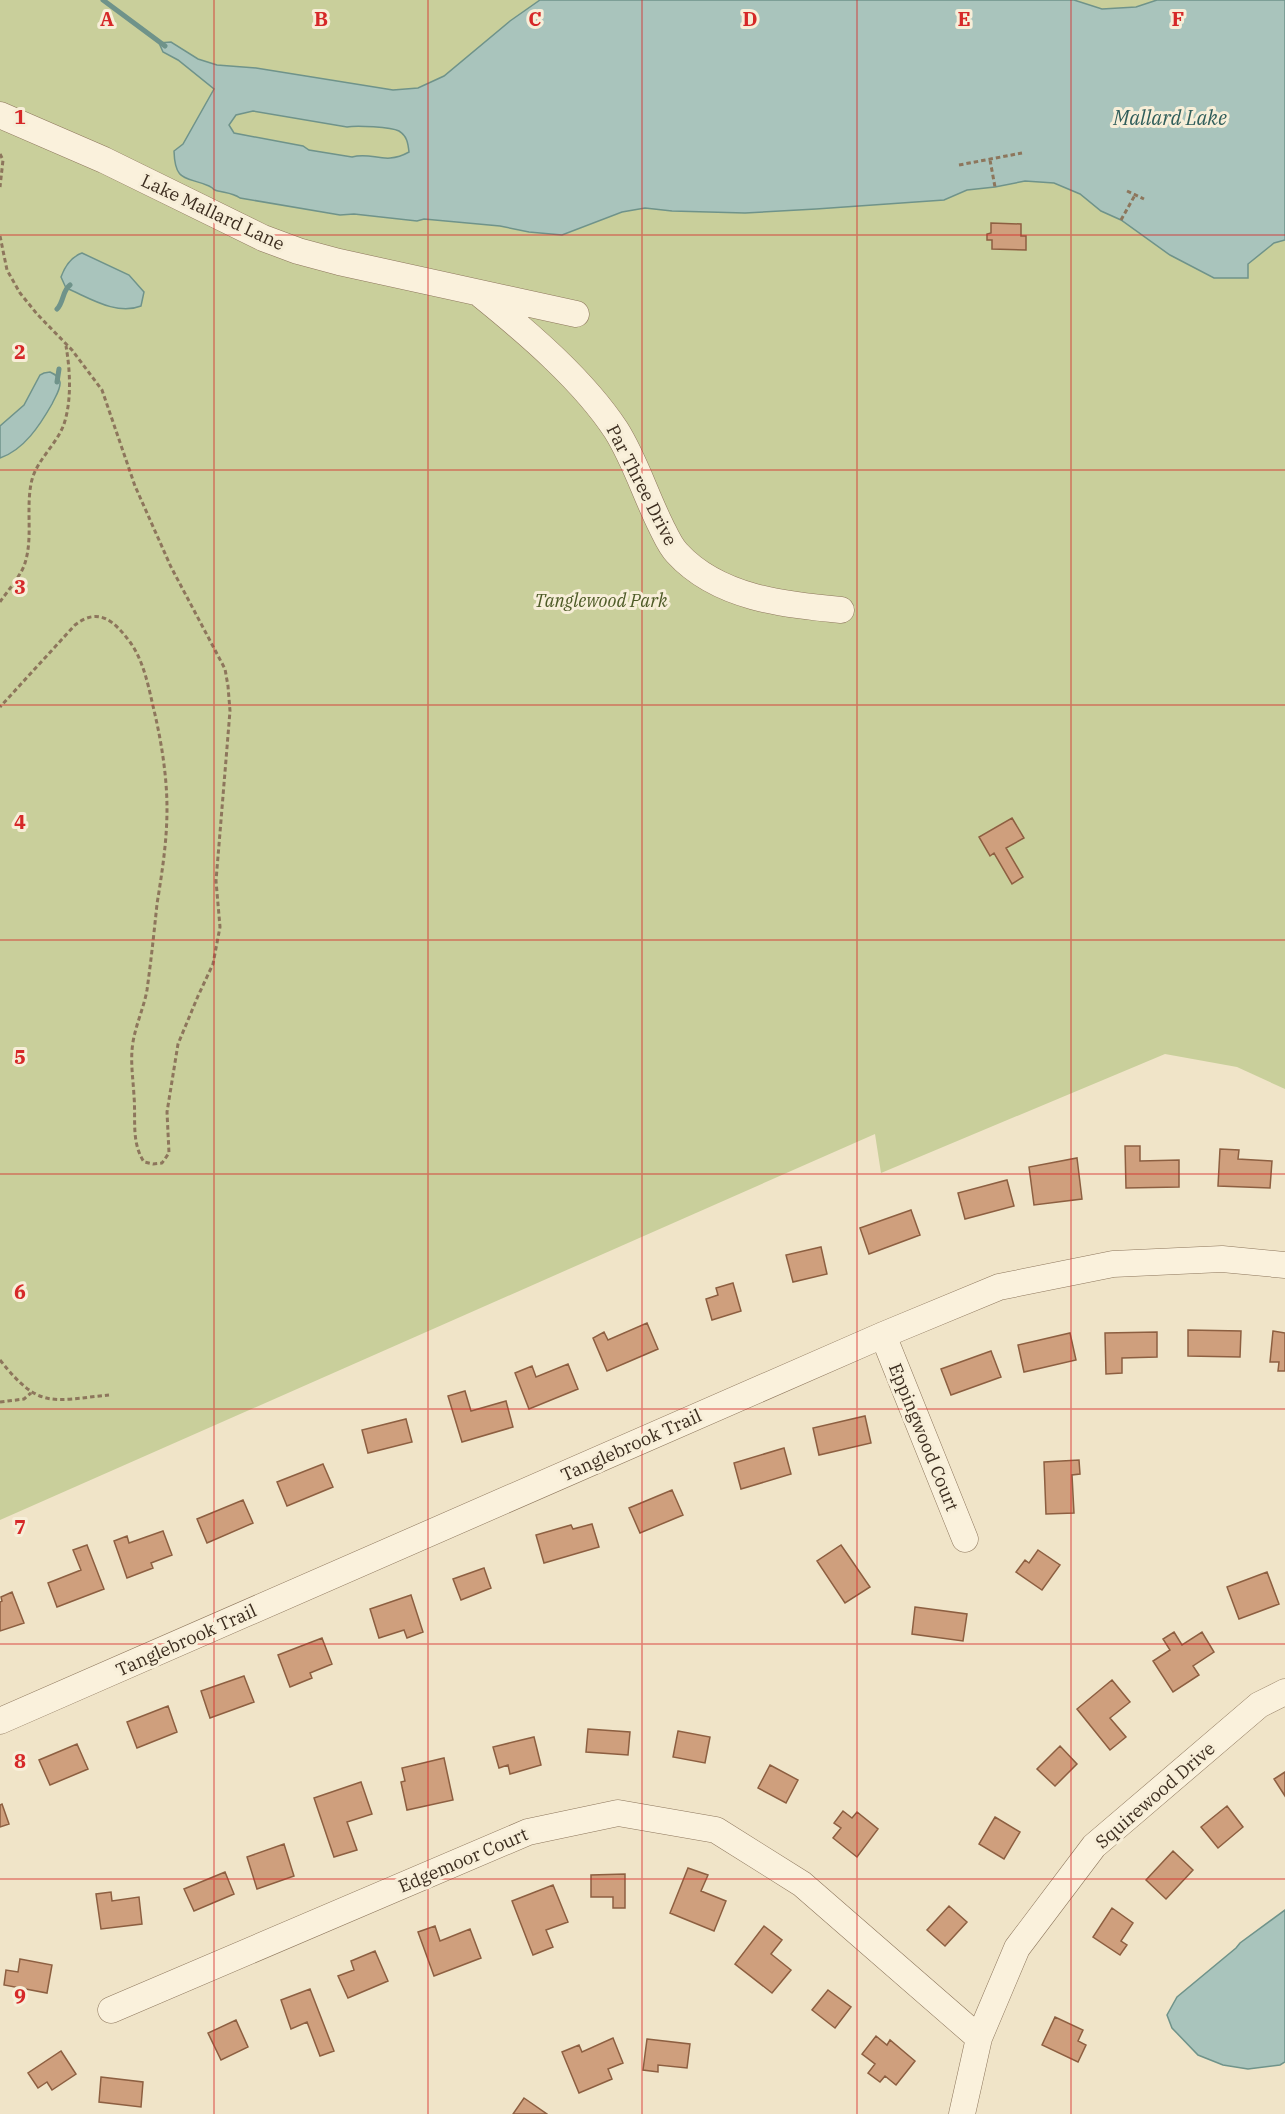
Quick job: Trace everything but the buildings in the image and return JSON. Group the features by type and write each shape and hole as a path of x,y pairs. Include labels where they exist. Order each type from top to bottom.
{"street":[{"name":"Lake Mallard Lane","path":"0,114 104,160 263,238 290,248 339,262 576,314"},
{"name":"Par Three Drive","path":"478,293 511,319 555,360 605,414 618,433 640,476 660,525 675,552 717,583 757,597 793,605 841,610"},
{"name":"Tanglebrook Trail","path":"0,1721 883,1335 999,1287 1113,1264 1222,1259 1285,1265"},
{"name":"Eppingwood Court","path":"883,1335 965,1539"},
{"name":"Squirewood Drive","path":"962,2114 979,2038 1017,1948 1094,1846 1259,1705 1285,1692"},
{"name":"Edgemoor Court","path":"111,2010 528,1832 618,1813 716,1830 802,1884 979,2038"}],"path":[{"path":"958,165 1022,153"},
{"path":"0,154 3,160 0,187"},
{"path":"990,159 996,187"},
{"path":"1127,191 1144,199"},
{"path":"1121,220 1135,195"},
{"path":"0,236 7,270 20,293 86,367 102,390 135,486 171,567 225,669 228,686 230,711 216,881 220,927 213,964 178,1044 167,1112 169,1153 162,1162 153,1164 144,1162 138,1153 134,1140 134,1096 130,1062 137,1019 146,993 165,852 167,809 164,762 148,681 134,648 119,628 108,619 84,618 69,631 0,707"},
{"path":"0,602 25,564 31,483 38,464 64,424 70,368 66,344"},
{"path":"0,1360 12,1376 31,1394 49,1400 109,1395"},
{"path":"0,1402 24,1399 31,1394"}],"green space":[{"name":"Tanglewood Park","path":"0,0 1285,0 1285,1089 1237,1067 1165,1054 881,1173 875,1134 0,1520"}],"water":[{"name":"Mallard Lake","path":"540,0 1074,0 1102,9 1136,7 1157,0 1285,0 1285,240 1274,243 1248,264 1248,278 1214,278 1170,255 1121,220 1101,211 1080,194 1054,183 1025,181 967,190 944,200 816,209 745,213 645,208 622,212 562,235 424,219 417,221 354,214 340,215 240,198 184,177 177,169 174,151 183,144 214,89 178,60 163,52 159,43 171,42 198,59 217,65 256,68 393,90 418,88 444,76 510,21","holes":["253,111 347,127 389,128 399,131 407,140 409,152 392,158 352,157 234,133 229,125 236,115"]},
{"path":"82,253 129,275 144,292 141,306 122,309 112,307 66,288 61,277 72,259"},
{"path":"50,372 60,382 52,404 37,428 24,443 0,458 0,426 24,405 40,375"},
{"path":"1285,1910 1285,2062 1280,2065 1248,2069 1223,2065 1198,2055 1172,2028 1167,2015 1177,1997 1240,1943"}],"waterway":[{"path":"103,0 165,46"},
{"path":"57,309 70,285"},
{"path":"57,382 59,369"}]}
